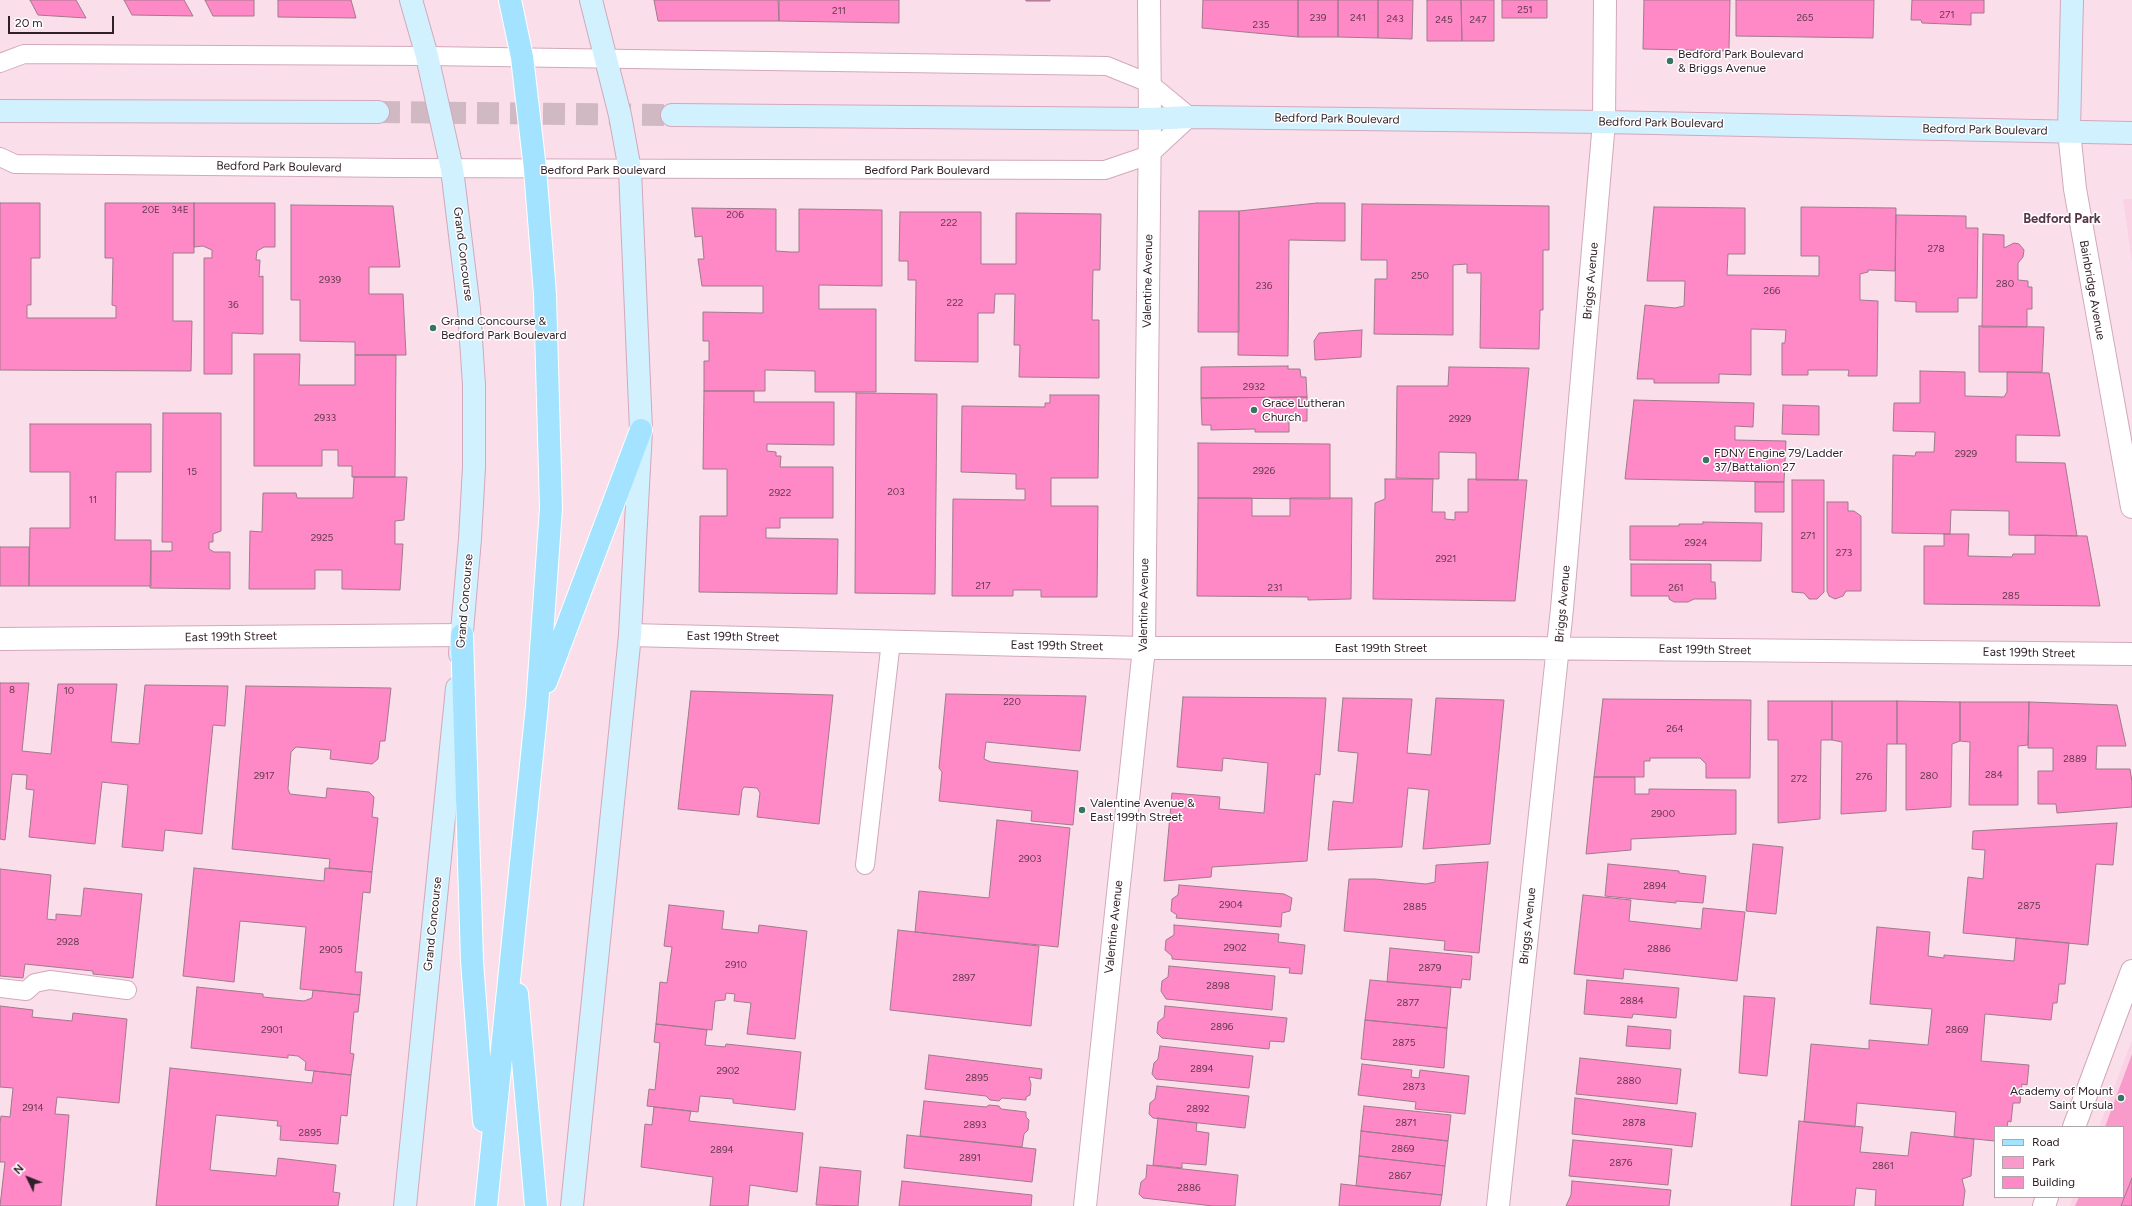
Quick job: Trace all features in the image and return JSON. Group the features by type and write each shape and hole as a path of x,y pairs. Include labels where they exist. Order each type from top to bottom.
{"main road":[{"path":"486,1206 537,706 550,508 545,294 522,57 510,0"},
{"path":"537,706 641,430"},
{"path":"462,635 472,961 488,1180"},
{"path":"512,943 536,1206"}],"street":[{"name":"Grand Concourse","path":"405,1206 462,635 474,474 474,385 470,309 452,169 428,56 411,0"},
{"path":"572,1206 630,635 641,430 630,170 620,115 591,0"},
{"name":"Valentine Avenue","path":"1084,1206 1144,648 1150,119 1148,0"},
{"name":"Briggs Avenue","path":"1498,1206 1559,648 1604,122 1605,0"},
{"name":"Bainbridge Avenue","path":"2072,0 2069,131 2075,189 2124,424 2132,507"},
{"path":"0,110 378,112"},
{"name":"Bedford Park Boulevard","path":"672,114 1150,119 1190,117 1604,122 2132,132"},
{"name":"East 199th Street","path":"0,639 462,635"},
{"name":"East 199th Street","path":"630,635 1144,648 1559,648 2132,654"},
{"path":"2074,1126 2132,971"}],"lane":[{"path":"0,63 24,54 522,57 1107,66 1149,83 1190,117"},
{"name":"Bedford Park Boulevard","path":"0,157 15,164 534,170 1105,170 1149,155 1190,117"},
{"path":"865,865 890,641"},
{"path":"0,988 26,991 35,983 50,980 127,990"}],"shaded area":[{"path":"2123,199 2132,199 2132,262"},
{"name":"Academy of Mount Saint Ursula","path":"2132,1040 2132,1206 2070,1206 2073,1198 2124,1198 2124,1126 2099,1126"}],"green space":[{"name":"Academy of Mount Saint Ursula","path":"2132,1054 2132,1206 2075,1206 2079,1198 2124,1198 2124,1126 2105,1126"}],"building":[{"path":"30,0 76,0 86,18 38,15"},
{"path":"124,0 184,0 193,16 132,15"},
{"path":"205,0 254,0 254,16 213,16"},
{"path":"278,0 351,0 356,18 278,17"},
{"path":"654,0 778,0 779,21 658,21"},
{"path":"779,0 899,0 899,23 779,21"},
{"path":"1050,0 1050,1 1026,1"},
{"path":"1203,0 1298,0 1298,37 1202,28"},
{"path":"1298,0 1338,0 1338,37 1298,37"},
{"path":"1338,0 1378,0 1378,38 1338,37"},
{"path":"1378,0 1413,0 1412,39 1378,38"},
{"path":"1427,0 1461,0 1462,41 1427,41"},
{"path":"1461,0 1494,0 1494,41 1462,41"},
{"path":"1502,0 1547,0 1547,18 1502,18"},
{"path":"1644,0 1730,0 1729,51 1643,49"},
{"path":"1736,0 1874,0 1873,38 1736,36"},
{"path":"1912,0 1984,0 1984,13 1971,13 1971,25 1922,23 1921,20 1911,20"},
{"path":"0,203 40,203 40,258 31,258 31,305 27,305 27,318 116,318 116,306 112,305 113,258 105,258 105,203 194,203 194,253 173,253 173,321 192,321 191,371 0,370"},
{"path":"194,203 275,203 275,247 264,247 257,251 256,260 260,260 259,277 263,276 263,334 232,333 232,374 204,374 204,258 212,258 212,250 203,246 194,247"},
{"path":"1317,203 1345,203 1345,241 1289,240 1288,356 1238,355 1239,211"},
{"path":"1362,204 1549,206 1549,250 1543,250 1543,310 1540,310 1539,349 1480,348 1481,273 1467,273 1467,264 1453,265 1453,335 1374,334 1375,279 1387,279 1387,260 1361,260"},
{"path":"291,205 393,206 400,267 369,267 369,294 403,294 406,355 355,355 355,342 300,341 300,300 291,300"},
{"path":"1654,207 1745,208 1745,254 1728,254 1727,275 1819,276 1819,256 1801,256 1801,207 1896,208 1895,271 1868,270 1868,272 1860,274 1860,300 1878,301 1877,376 1848,376 1849,370 1808,370 1808,375 1782,375 1782,343 1785,343 1786,330 1751,329 1751,375 1719,374 1719,383 1654,383 1654,379 1637,379 1645,305 1675,308 1684,306 1685,281 1647,281"},
{"path":"692,208 776,209 776,251 791,252 799,252 799,209 882,210 882,286 819,285 819,309 876,309 876,392 815,392 815,371 765,370 765,391 704,391 704,361 709,361 709,341 703,341 703,312 763,313 763,286 702,286 698,259 704,259 702,236 695,237"},
{"path":"1199,211 1239,211 1239,332 1198,332"},
{"path":"900,212 981,212 981,264 1016,264 1016,213 1101,214 1100,270 1093,270 1092,320 1099,320 1099,378 1019,377 1020,345 1014,345 1015,294 995,294 994,313 978,313 978,362 915,361 916,280 908,280 908,261 899,261"},
{"path":"1896,215 1966,216 1966,228 1978,228 1977,298 1958,298 1958,312 1916,312 1916,302 1895,301"},
{"path":"1983,234 2004,235 2004,248 2014,243 2019,244 2024,250 2023,257 2018,263 2018,280 2028,281 2028,287 2032,287 2032,309 2027,309 2027,327 1982,327"},
{"path":"1979,326 2044,327 2042,372 1979,372"},
{"path":"1362,330 1361,357 1315,360 1314,341 1319,333"},
{"path":"254,354 300,354 299,385 355,385 355,355 396,355 395,477 352,477 352,466 338,466 338,450 322,450 322,466 254,466"},
{"path":"1288,366 1288,369 1300,369 1301,377 1306,377 1307,397 1201,398 1201,367"},
{"path":"1449,367 1529,368 1518,480 1476,480 1476,453 1439,452 1439,479 1396,478 1397,386 1448,386"},
{"path":"1920,371 1965,372 1965,396 2004,397 2007,392 2007,372 2049,373 2060,436 2016,435 2016,462 2065,463 2077,536 2009,535 2009,511 1951,510 1950,534 1892,533 1893,455 1915,456 1916,452 1934,452 1935,432 1893,431 1894,403 1920,403"},
{"path":"704,391 754,391 754,402 834,402 834,445 767,444 767,451 776,452 776,456 781,456 780,467 833,467 833,518 780,518 780,528 766,528 766,538 838,539 837,594 699,592 700,516 727,516 727,469 703,469"},
{"path":"856,393 937,394 935,594 855,593"},
{"path":"1050,395 1099,395 1098,478 1051,478 1051,506 1098,506 1097,597 1041,597 1041,590 1013,590 1013,596 952,596 953,499 1025,500 1025,489 1016,489 1016,474 961,472 962,406 1045,407 1045,403 1050,403"},
{"name":"Grace Lutheran Church","path":"1307,397 1307,421 1289,421 1289,432 1255,432 1255,429 1211,430 1211,425 1202,425 1201,398"},
{"name":"FDNY Engine 79/Ladder 37/Battalion 27","path":"1634,400 1754,403 1753,427 1735,426 1735,440 1786,441 1784,482 1625,479"},
{"path":"1783,405 1819,406 1819,435 1782,434"},
{"path":"163,413 221,413 221,531 213,534 213,542 209,542 209,549 214,552 230,552 230,589 150,588 151,551 172,551 172,542 162,542"},
{"path":"30,424 151,424 151,472 116,472 115,540 151,540 151,586 29,586 30,528 70,528 70,472 30,472"},
{"path":"1198,443 1330,444 1330,499 1198,498"},
{"path":"354,477 407,477 404,520 395,521 395,544 403,544 400,590 342,589 342,570 315,570 315,589 249,589 250,531 262,532 263,493 296,493 297,498 353,498"},
{"path":"1385,479 1433,479 1432,512 1445,512 1445,519 1455,520 1455,512 1468,512 1468,479 1527,480 1515,601 1373,599 1375,503 1385,499"},
{"path":"1792,480 1824,480 1824,592 1817,599 1809,599 1804,593 1792,592"},
{"path":"1755,482 1784,482 1784,512 1755,512"},
{"path":"1198,498 1252,498 1252,516 1290,516 1290,498 1352,498 1351,599 1308,600 1308,597 1197,596"},
{"path":"1827,502 1848,502 1848,511 1854,511 1861,516 1861,591 1846,591 1843,596 1835,599 1829,596 1827,591"},
{"path":"1703,522 1762,523 1761,561 1630,560 1630,526 1679,526 1679,524 1703,524"},
{"path":"1944,534 1969,534 1968,556 2012,557 2013,554 2035,554 2035,535 2087,536 2100,606 1924,604 1924,546 1944,546"},
{"path":"0,547 29,547 29,586 0,586"},
{"path":"1631,564 1711,564 1711,582 1715,582 1716,599 1694,599 1688,602 1674,602 1669,599 1669,596 1631,596"},
{"path":"0,683 29,683 22,751 51,754 58,684 117,684 111,742 139,744 145,685 228,686 225,726 213,725 202,834 165,830 163,851 122,847 128,785 102,782 95,844 29,837 34,790 26,789 27,775 12,774 5,840 0,839"},
{"path":"246,686 391,688 385,741 380,741 378,759 372,764 330,759 331,750 296,747 291,752 288,789 290,794 326,798 327,788 369,792 374,797 372,817 378,818 372,872 329,868 330,859 232,849"},
{"path":"691,691 833,695 819,824 757,817 760,793 757,788 744,787 742,790 739,815 678,809"},
{"path":"946,694 1086,696 1080,751 986,742 984,759 991,762 1078,771 1073,825 1031,821 1032,811 939,801 942,772 939,768"},
{"path":"1183,697 1326,698 1320,775 1315,774 1307,861 1212,867 1211,877 1164,881 1172,793 1220,797 1219,809 1264,813 1268,763 1223,758 1222,771 1177,767"},
{"path":"1343,698 1412,699 1407,753 1431,755 1436,698 1504,700 1490,844 1423,849 1429,790 1408,788 1402,847 1328,850 1333,801 1353,803 1358,753 1338,751"},
{"path":"1603,699 1751,700 1750,778 1706,778 1706,764 1700,758 1650,758 1650,761 1644,761 1644,777 1594,777"},
{"path":"1768,701 1832,701 1832,740 1821,740 1820,819 1778,823 1778,740 1768,740"},
{"path":"1832,701 1897,701 1897,744 1887,744 1886,811 1841,814 1842,742 1832,740"},
{"path":"1897,701 1960,702 1960,741 1952,744 1951,807 1906,810 1906,744 1897,744"},
{"path":"1960,702 2029,702 2028,745 2018,746 2018,805 1969,805 1970,742 1960,741"},
{"path":"2029,702 2117,705 2126,746 2097,746 2096,769 2130,769 2132,782 2132,807 2057,813 2056,804 2038,804 2038,771 2053,771 2053,748 2028,748"},
{"path":"1594,777 1635,777 1635,794 1649,794 1649,789 1736,790 1736,834 1631,839 1631,850 1586,854"},
{"path":"997,820 1070,828 1058,947 915,932 919,891 989,898"},
{"path":"2117,823 2113,865 2096,864 2088,945 1963,933 1968,877 1983,879 1985,850 1972,849 1973,831"},
{"path":"1753,844 1783,847 1776,914 1746,911"},
{"path":"1488,862 1479,953 1444,950 1445,941 1344,931 1349,879 1375,879 1426,884 1435,882 1436,865"},
{"path":"1608,864 1679,871 1679,873 1706,876 1703,903 1676,901 1676,903 1605,896"},
{"path":"194,868 324,881 325,868 372,872 370,893 363,892 355,972 362,972 360,995 300,989 306,927 240,921 234,982 183,976"},
{"path":"0,869 51,875 47,919 56,920 56,914 81,916 84,888 142,894 133,978 93,974 93,971 25,964 23,978 0,976"},
{"path":"1179,885 1284,894 1292,898 1290,911 1282,913 1281,927 1176,918 1177,915 1171,911 1172,899 1178,895"},
{"path":"1583,895 1631,900 1629,921 1701,929 1703,908 1745,912 1737,981 1624,969 1623,979 1574,974"},
{"path":"669,905 724,911 722,929 758,933 759,925 807,931 795,1039 747,1034 751,1003 734,1001 735,994 726,993 725,1000 715,1001 712,1030 656,1024 660,982 667,983 672,947 664,946"},
{"path":"1174,925 1279,934 1278,942 1305,945 1302,974 1289,973 1290,968 1172,959 1172,956 1165,950 1166,940 1174,935"},
{"path":"1877,927 1930,932 1928,956 1944,958 1944,955 2014,961 2016,938 2069,943 2065,984 2059,984 2057,1003 2053,1003 2051,1020 1985,1014 1981,1061 2029,1065 2027,1085 2022,1084 2020,1103 2013,1103 2011,1122 2008,1121 2007,1126 1994,1126 1994,1141 1954,1137 1956,1112 1857,1103 1855,1127 1804,1122 1811,1044 1869,1049 1869,1040 1928,1045 1932,1009 1870,1004"},
{"path":"898,930 1039,946 1031,1026 890,1010"},
{"path":"1390,948 1472,956 1470,980 1462,979 1461,988 1387,982"},
{"path":"1169,966 1275,976 1272,1010 1166,999 1161,991 1162,981 1168,977"},
{"path":"1370,980 1451,987 1447,1028 1365,1020"},
{"path":"1587,980 1679,988 1676,1018 1633,1014 1632,1018 1584,1014"},
{"path":"197,987 263,994 263,997 304,1001 312,998 313,990 360,995 358,1012 354,1012 350,1053 354,1054 351,1075 305,1070 306,1062 298,1056 288,1055 288,1058 191,1048"},
{"path":"1744,996 1775,998 1767,1076 1739,1073"},
{"path":"0,1006 33,1010 32,1017 72,1021 73,1013 127,1019 119,1103 57,1097 55,1114 69,1115 61,1206 0,1206 5,1162 0,1162 0,1123 1,1116 10,1117 13,1088 0,1087"},
{"path":"1165,1006 1287,1018 1284,1042 1270,1041 1269,1049 1162,1038 1157,1033 1158,1022 1164,1017"},
{"path":"1365,1020 1447,1028 1444,1068 1361,1059"},
{"path":"656,1024 707,1030 705,1045 725,1047 726,1044 801,1052 795,1110 733,1103 733,1099 700,1096 698,1112 647,1106 649,1089 655,1090 660,1043 654,1042"},
{"path":"1628,1026 1671,1030 1670,1049 1626,1046"},
{"path":"1160,1046 1253,1056 1249,1088 1156,1079 1152,1074 1154,1063 1158,1059"},
{"path":"929,1055 1042,1069 1041,1079 1029,1077 1031,1084 1030,1095 1026,1097 1026,1100 1002,1098 999,1101 990,1100 986,1096 925,1089"},
{"path":"1580,1058 1681,1069 1677,1104 1576,1094"},
{"path":"1362,1064 1412,1070 1411,1077 1419,1078 1420,1070 1469,1076 1465,1114 1415,1109 1416,1102 1358,1095"},
{"path":"170,1068 312,1083 314,1071 351,1075 347,1116 341,1115 338,1144 280,1140 281,1126 277,1126 278,1121 216,1115 210,1170 276,1176 278,1158 336,1165 333,1192 340,1193 338,1206 156,1206"},
{"path":"1157,1086 1249,1096 1245,1128 1153,1118 1149,1114 1150,1103 1155,1099"},
{"path":"1575,1098 1696,1113 1692,1147 1572,1134"},
{"path":"924,1101 986,1107 989,1105 999,1106 1001,1109 1026,1112 1026,1117 1029,1120 1028,1130 1024,1134 1022,1147 920,1136"},
{"path":"1364,1106 1451,1115 1448,1141 1361,1131"},
{"path":"654,1107 691,1111 689,1121 803,1133 797,1192 750,1185 748,1206 710,1206 713,1177 641,1167 645,1124 652,1125"},
{"path":"1158,1118 1197,1123 1196,1131 1209,1133 1206,1165 1182,1163 1182,1168 1153,1165"},
{"path":"1799,1121 1863,1127 1860,1152 1908,1156 1911,1132 1974,1139 1971,1176 1962,1179 1965,1191 1963,1206 1875,1206 1876,1190 1856,1188 1854,1206 1791,1206"},
{"path":"1361,1131 1448,1141 1445,1166 1359,1156"},
{"path":"907,1135 1036,1149 1032,1182 904,1168"},
{"path":"1573,1140 1672,1149 1668,1185 1569,1176"},
{"path":"1359,1156 1445,1166 1442,1195 1356,1186"},
{"path":"1147,1165 1238,1175 1235,1206 1213,1206 1143,1198 1139,1194 1141,1182 1146,1178"},
{"path":"820,1167 861,1171 858,1206 816,1205"},
{"path":"2132,1178 2132,1206 2121,1206"},
{"path":"902,1181 1032,1195 1031,1206 899,1206"},
{"path":"1572,1181 1671,1190 1669,1206 1566,1206 1571,1195"},
{"path":"1341,1184 1442,1195 1440,1206 1339,1206"}],"tunnel":[{"path":"378,112 672,115"}],"place":[{"name":"Bedford Park Boulevard & Briggs Avenue","path":"1670,61"},
{"name":"Grand Concourse & Bedford Park Boulevard","path":"433,328"},
{"name":"Grace Lutheran Church","path":"1254,410"},
{"name":"FDNY Engine 79/Ladder 37/Battalion 27","path":"1706,460"},
{"name":"Valentine Avenue & East 199th Street","path":"1082,810"},
{"name":"Academy of Mount Saint Ursula","path":"2121,1098"}],"district":[{"name":"Bedford Park","path":"2062,219"}]}
